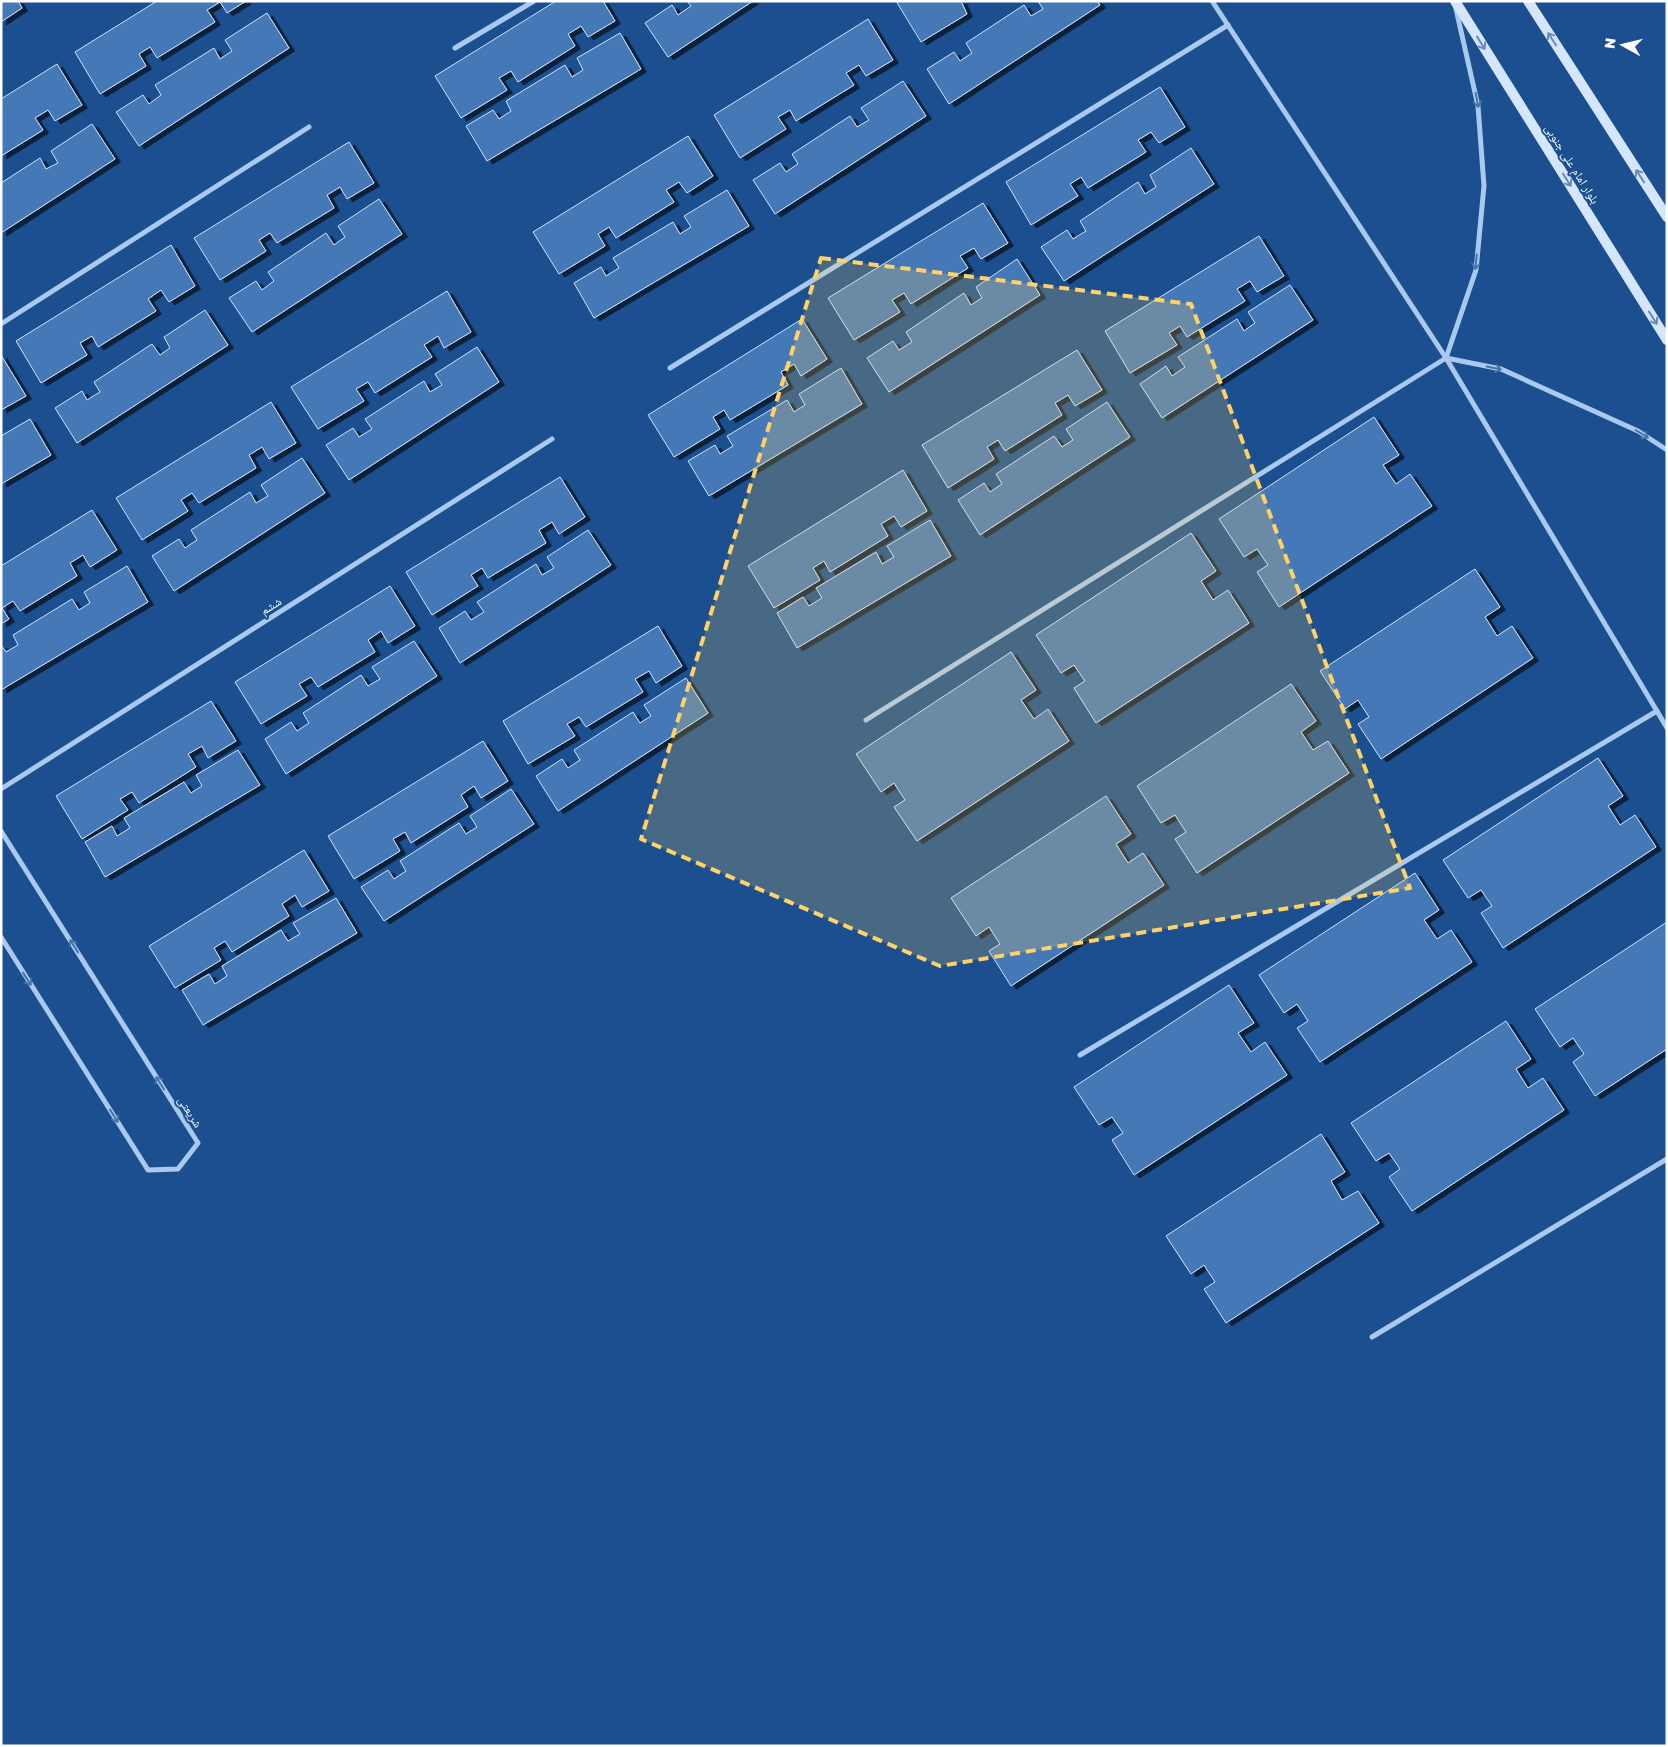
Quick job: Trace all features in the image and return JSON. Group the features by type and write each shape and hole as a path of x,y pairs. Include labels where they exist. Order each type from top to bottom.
{"main road":[{"name":"بلوار امام علی جنوبی","path":"1455,1 1667,340"},
{"path":"1528,1 1667,217"}],"street":[{"path":"455,48 534,1"},
{"path":"1212,1 1446,358 1667,728"},
{"path":"866,720 1446,358 1476,270 1484,186 1478,106 1455,1"},
{"path":"670,368 1228,25"},
{"path":"1,324 309,127"},
{"path":"1446,358 1509,372 1638,431 1667,450"},
{"name":"ششم","path":"1,789 552,439"},
{"path":"1080,1055 1656,710"},
{"name":"شریعتی","path":"1,831 198,1143 178,1169 148,1170 1,938"},
{"path":"1372,1337 1667,1159"}],"highlighted area":[{"path":"821,258 1191,304 1410,888 940,966 641,839"}],"building":[{"path":"1,1 18,1 22,8 1,22"},
{"path":"157,1 246,1 227,13 220,2 207,10 215,22 157,58 150,47 139,54 146,66 100,94 75,52"},
{"path":"556,1 603,1 615,21 588,37 581,26 568,34 575,46 518,82 511,71 499,78 507,90 461,118 435,76"},
{"path":"687,1 753,1 668,57 645,23 672,5 678,15 691,6"},
{"path":"896,1 961,1 967,14 921,42"},
{"path":"1038,1 1097,1 1100,5 949,104 927,69 954,52 960,61 972,53 966,43 1024,5 1031,16 1043,9"},
{"path":"267,13 289,48 139,146 116,112 143,95 149,104 161,95 155,85 214,48 220,59 232,51 225,40"},
{"path":"868,19 893,60 866,76 859,65 846,73 854,85 796,121 790,110 778,117 786,129 740,158 714,115"},
{"path":"620,33 641,69 487,161 466,126 493,110 499,119 511,111 506,101 565,65 572,77 583,70 577,58"},
{"path":"57,64 82,105 55,121 48,110 35,118 43,130 1,156 1,99"},
{"path":"903,81 926,116 775,214 753,180 780,163 786,172 798,164 792,154 850,116 857,127 869,120 861,108"},
{"path":"1160,87 1185,127 1159,143 1151,132 1138,140 1146,152 1088,188 1081,177 1070,184 1078,196 1031,225 1006,182"},
{"path":"92,124 115,159 1,233 1,183 40,158 46,169 58,163 51,151"},
{"path":"688,136 713,176 687,193 679,182 666,190 674,202 616,238 609,227 598,234 605,246 559,274 533,232"},
{"path":"349,142 374,183 347,199 340,187 327,195 334,208 277,243 270,233 259,240 266,251 220,280 194,238"},
{"path":"1191,148 1214,184 1064,281 1041,247 1067,230 1073,239 1086,231 1080,221 1138,182 1145,194 1156,187 1150,175"},
{"path":"727,190 749,226 594,318 574,283 601,267 606,276 619,268 613,258 673,222 680,234 691,227 684,216"},
{"path":"379,199 402,234 252,332 229,298 256,281 262,290 274,281 268,272 326,233 334,245 345,237 338,226"},
{"path":"983,203 1008,243 981,259 974,248 960,256 968,268 911,304 904,293 892,300 900,312 854,340 828,298"},
{"path":"1259,236 1284,276 1257,292 1250,281 1237,289 1245,301 1187,337 1180,326 1169,333 1177,345 1130,373 1105,331"},
{"path":"171,245 195,286 169,302 161,290 148,299 156,311 98,347 92,336 80,343 87,355 41,383 16,341"},
{"path":"1017,259 1040,295 889,392 867,358 893,341 899,350 912,342 906,332 964,293 971,305 982,298 976,287"},
{"path":"1290,285 1313,320 1162,418 1140,384 1166,366 1172,376 1185,367 1178,357 1237,319 1244,331 1255,323 1248,312"},
{"path":"447,291 471,332 444,348 438,336 424,345 432,357 375,393 368,382 356,389 364,401 318,429 291,387"},
{"path":"205,310 228,345 77,443 55,408 82,391 87,400 100,392 94,382 152,344 160,355 170,348 164,337"},
{"path":"802,319 827,359 801,376 794,364 781,372 788,385 730,420 724,410 713,417 720,429 674,457 648,415"},
{"path":"477,347 499,382 349,480 326,445 353,428 359,437 372,429 365,419 424,381 430,392 442,385 435,374"},
{"path":"1077,350 1102,390 1075,406 1068,395 1055,403 1062,415 1005,451 998,440 987,447 994,459 948,488 922,445"},
{"path":"1,355 26,396 1,410"},
{"path":"841,368 862,404 709,496 688,461 715,445 720,454 733,446 727,436 787,400 794,412 805,405 799,394"},
{"path":"271,402 296,443 269,459 262,447 249,455 256,468 199,503 192,493 181,500 188,511 142,540 116,498"},
{"path":"1107,402 1130,437 980,535 958,500 984,483 990,492 1002,484 996,474 1054,436 1062,447 1073,440 1066,429"},
{"path":"1374,417 1399,455 1383,465 1396,484 1410,474 1432,506 1279,607 1257,572 1268,565 1257,549 1244,557 1219,519"},
{"path":"30,419 51,455 1,484 1,436"},
{"path":"302,458 325,493 174,591 152,556 179,539 185,548 197,540 191,530 250,492 256,503 268,496 261,485"},
{"path":"903,470 927,511 901,527 894,516 881,524 888,536 830,572 824,561 813,568 820,580 774,608 748,566"},
{"path":"560,477 585,517 559,534 552,522 539,530 546,543 488,578 482,568 471,575 478,586 432,615 406,572"},
{"path":"92,510 117,550 90,567 83,555 70,563 77,576 20,611 13,601 2,608 9,619 1,624 1,566"},
{"path":"930,520 951,556 797,648 777,613 803,597 809,606 822,598 816,588 876,552 882,564 894,557 887,546"},
{"path":"588,530 611,565 460,663 439,628 465,611 471,620 484,612 477,602 536,564 542,575 554,568 547,557"},
{"path":"1191,533 1216,571 1201,581 1213,600 1228,590 1249,623 1096,723 1074,688 1085,681 1074,665 1061,673 1036,635"},
{"path":"127,566 148,602 1,690 1,645 6,652 18,645 13,635 72,599 79,610 90,603 84,592"},
{"path":"1475,569 1500,607 1485,617 1497,636 1512,626 1533,658 1381,759 1358,724 1369,717 1358,700 1345,709 1320,671"},
{"path":"390,586 415,626 388,643 381,631 368,640 375,652 318,687 311,677 299,684 307,696 261,724 235,682"},
{"path":"658,626 682,666 656,683 649,671 635,679 643,692 586,727 579,717 567,724 575,736 528,764 503,721"},
{"path":"414,641 437,676 286,774 265,739 291,722 297,731 309,723 303,713 361,675 368,686 380,679 372,667"},
{"path":"1011,652 1036,690 1021,700 1034,719 1048,709 1069,741 917,841 894,807 905,800 894,783 881,792 856,754"},
{"path":"686,678 708,713 558,811 536,776 562,759 568,768 580,760 574,750 633,712 640,723 651,716 644,705"},
{"path":"1291,684 1316,721 1301,732 1313,750 1328,741 1349,773 1197,873 1175,839 1186,832 1175,815 1161,823 1137,786"},
{"path":"211,701 236,741 208,758 202,746 188,754 196,767 139,803 132,792 120,799 128,810 82,839 56,796"},
{"path":"483,741 508,781 481,798 474,786 461,795 468,807 411,843 405,832 393,839 400,851 354,879 328,836"},
{"path":"238,750 260,785 105,877 85,842 112,826 117,836 130,828 124,818 184,782 191,793 202,786 196,775"},
{"path":"1598,758 1623,796 1608,806 1620,825 1635,815 1656,847 1503,948 1481,913 1492,906 1481,890 1468,898 1443,860"},
{"path":"511,789 534,824 384,921 361,887 388,870 394,879 406,871 400,861 459,823 466,834 477,827 470,816"},
{"path":"1106,796 1131,834 1116,844 1128,863 1143,853 1164,885 1011,986 989,951 1000,944 989,927 976,936 951,898"},
{"path":"304,850 329,891 302,907 295,895 282,904 289,916 232,952 225,941 214,948 221,960 175,988 149,946"},
{"path":"1415,873 1439,910 1424,920 1437,939 1451,930 1472,962 1320,1062 1297,1028 1308,1021 1297,1004 1284,1013 1259,975"},
{"path":"336,898 357,933 203,1025 182,990 209,974 215,984 227,976 222,966 281,930 288,941 300,934 293,923"},
{"path":"1667,922 1667,1049 1595,1096 1573,1062 1584,1054 1573,1038 1560,1047 1535,1009"},
{"path":"1229,985 1254,1023 1238,1033 1251,1052 1265,1042 1287,1075 1134,1175 1112,1140 1123,1133 1112,1117 1099,1125 1074,1087"},
{"path":"1506,1021 1531,1059 1516,1069 1528,1088 1543,1078 1564,1110 1412,1211 1389,1177 1400,1169 1389,1153 1376,1161 1351,1123"},
{"path":"1321,1134 1345,1172 1331,1181 1342,1200 1358,1191 1379,1223 1226,1323 1204,1289 1215,1282 1204,1265 1191,1274 1166,1236"}]}
